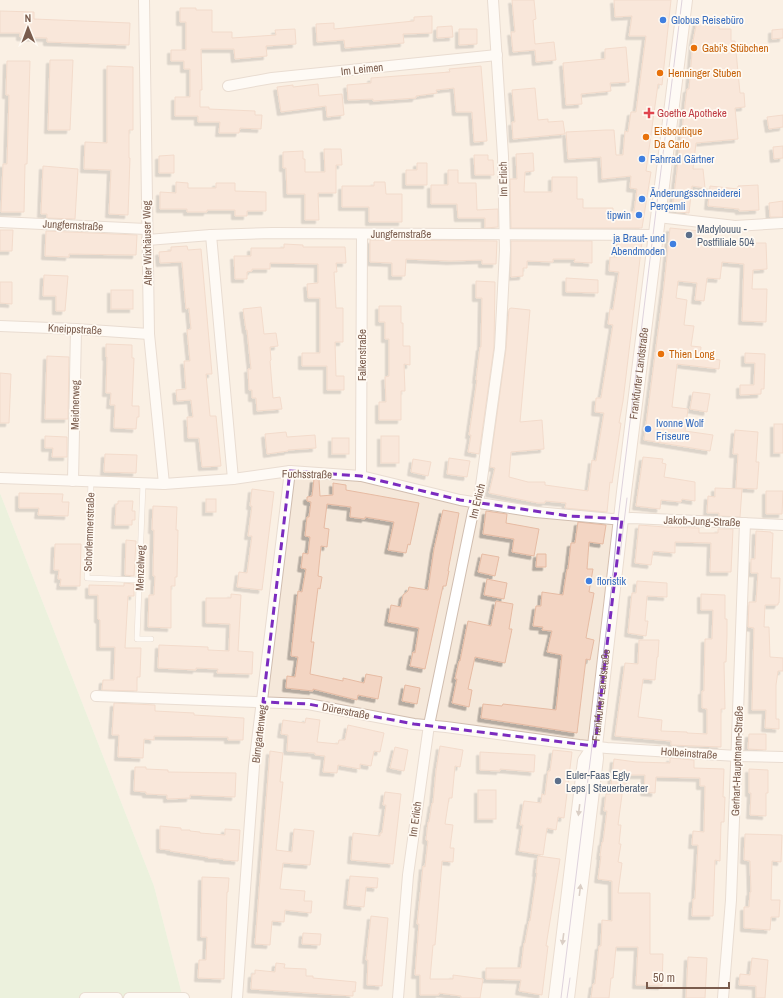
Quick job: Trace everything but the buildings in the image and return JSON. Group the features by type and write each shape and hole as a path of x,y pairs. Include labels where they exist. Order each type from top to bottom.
{"street":[{"name":"Alter Wixhäuser Weg","path":"144,0 146,229 149,334 164,484"},
{"name":"Im Erlich","path":"398,998 408,874 429,726 473,512 481,486 500,348 505,250 503,156 493,0"},
{"name":"Frankfurter Landstraße","path":"567,998 596,758 594,746 685,0"},
{"name":"Im Leimen","path":"228,86 272,78 497,55"},
{"path":"658,218 735,226 783,222"},
{"name":"Jungfernstraße","path":"0,222 146,229"},
{"name":"Jungfernstraße","path":"147,240 211,235 273,233 504,233 656,235"},
{"name":"Falkenstraße","path":"361,476 362,234"},
{"path":"211,235 233,479"},
{"name":"Kneippstraße","path":"0,326 149,334"},
{"name":"Meidnerweg","path":"73,481 76,329"},
{"name":"Fuchsstraße","path":"233,479 290,471 361,476 460,500 562,515 612,519 622,518"},
{"name":"Birngartenweg","path":"237,998 254,766 290,471"},
{"name":"Schorlemmerstraße","path":"0,478 143,484 233,479"},
{"name":"Jakob-Jung-Straße","path":"622,518 783,525"},
{"name":"Gerhart-Hauptmann-Straße","path":"723,998 731,900 745,523"},
{"name":"Dürerstraße","path":"96,696 308,704 414,724 594,746"},
{"name":"Frankfurter Landstraße","path":"556,998 585,761 594,746"},
{"name":"Holbeinstraße","path":"594,746 737,756 783,757"},
{"path":"85,998 117,998"},
{"path":"129,998 184,998"}],"lane":[{"name":"Schorlemmerstraße","path":"91,482 87,578 140,580"},
{"name":"Menzelweg","path":"143,484 137,639 151,639"}],"highlighted area":[{"path":"290,471 361,476 460,500 569,516 622,519 595,746 414,724 308,704 263,702"}],"shaded area":[{"path":"0,0 783,0 783,998 183,998 154,886 0,493"}],"green space":[{"path":"0,493 154,886 183,998 0,998"}],"tram line":[{"path":"561,998 682,0"},
{"path":"620,555 627,498"},
{"path":"567,998 570,978"}],"place":[{"name":"Globus Reisebüro","path":"663,20"},
{"name":"Gabi's Stübchen","path":"694,48"},
{"name":"Henninger Stuben","path":"660,73"},
{"name":"Goethe Apotheke","path":"649,113"},
{"name":"Eisboutique Da Carlo","path":"646,137"},
{"name":"Fahrrad Gärtner","path":"642,159"},
{"name":"Änderungsschneiderei Perçemli","path":"642,199"},
{"name":"tipwin","path":"639,215"},
{"name":"Madylouuu - Postfiliale 504","path":"689,235"},
{"name":"ja Braut- und Abendmoden","path":"673,244"},
{"name":"Thien Long","path":"661,354"},
{"name":"Ivonne Wolf Friseure","path":"648,429"},
{"name":"floristik","path":"589,581"},
{"name":"Euler-Faas Egly Leps | Steuerberater","path":"558,781"}]}
